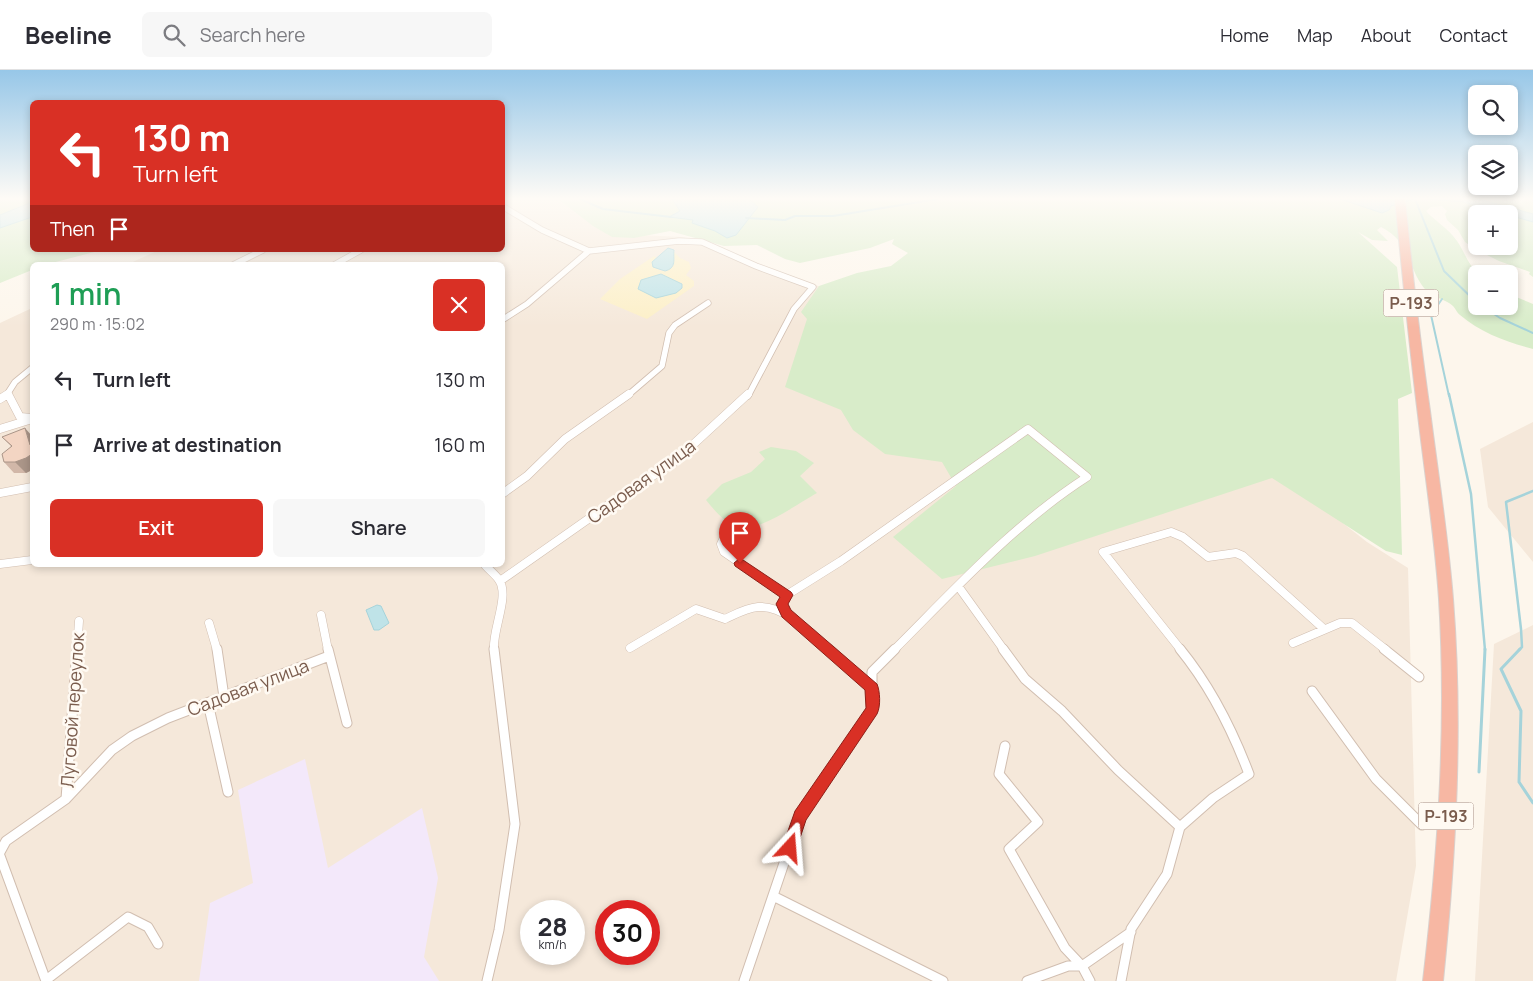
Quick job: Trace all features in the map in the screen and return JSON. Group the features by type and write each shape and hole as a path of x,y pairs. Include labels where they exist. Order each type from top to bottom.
{"highway":[{"name":"Р-193","path":"1405,242 1422,406 1440,523 1448,650 1449,771 1439,928 1433,981"}],"street":[{"path":"505,318 526,304 588,251 567,242"},
{"name":"Садовая улица","path":"588,251 674,242"},
{"name":"Садовая улица","path":"500,581 621,496 673,463 747,397 794,309 813,287 756,266 702,242 691,242"},
{"path":"239,262 259,252"},
{"path":"339,262 357,252"},
{"path":"505,492 527,476 565,439 635,390 662,366 670,333 675,325 708,303"},
{"path":"0,399 8,394 14,382 30,370"},
{"path":"8,394 20,417 30,418"},
{"path":"0,429 30,419"},
{"path":"744,981 800,816 872,710 872,672 927,620 958,586 1038,511 1087,476 1028,429 841,561 787,595 782,604 786,614"},
{"path":"0,493 30,487"},
{"path":"1121,981 1131,932 1167,874 1180,827 1214,798 1249,774 1236,739 1202,676 1103,552 1171,532 1183,537 1208,557 1236,553 1242,556 1324,629"},
{"path":"725,536 721,544 724,552 787,595"},
{"path":"0,564 30,560"},
{"path":"487,567 500,581 502,600 493,641 515,824 499,930 487,981"},
{"path":"958,586 1026,679 1062,711 1118,770 1180,827"},
{"path":"630,648 696,609 725,619 748,608 767,606 786,614 872,688"},
{"path":"321,615 329,656 347,723"},
{"name":"Луговой переулок","path":"66,798 78,621"},
{"path":"209,623 216,644 224,697"},
{"path":"1293,643 1340,623 1352,623 1419,677"},
{"name":"Садовая улица","path":"0,852 6,840 66,798 112,750 132,736 168,718 329,656"},
{"path":"1312,690 1387,792 1422,825"},
{"path":"208,702 228,792"},
{"path":"1005,746 998,774 1038,822 1009,849 1065,948 1082,966 1090,981"},
{"path":"0,856 46,981 128,917 148,927 158,944"},
{"path":"773,896 943,981"},
{"path":"1027,981 1068,966 1082,966 1131,932"}],"shaded area":[{"path":"505,242 695,242 784,276 825,288 1275,470 1367,542 1408,568 1416,866 1396,981 0,981 0,323 30,309 30,567 505,567 505,262 133,262 155,252 505,252"},
{"path":"1533,422 1533,562 1488,507 1480,449"},
{"path":"1533,625 1533,981 1475,981 1494,644"},
{"path":"305,759 328,868 422,808 438,878 424,957 439,981 199,981 210,903 253,883 238,790"}],"green space":[{"path":"0,242 30,242 30,252 94,252 56,262 30,262 30,271 0,283"},
{"path":"708,242 887,242 870,248 800,263 785,259 757,245 724,246"},
{"path":"893,242 1369,242 1397,267 1412,393 1398,399 1402,555 1386,551 1272,478 1035,556 942,579 893,537 956,486 942,462 885,454 853,430 841,410 785,387 807,319 801,312 819,286 857,273 891,266 908,253 892,244"},
{"path":"1399,242 1457,242 1471,265 1468,265 1468,315 1518,315 1518,298 1533,304 1533,349 1485,332 1460,315 1449,303 1427,291 1414,271"},
{"path":"1518,242 1533,242 1533,277 1529,274 1530,272 1518,268 1518,265 1510,265 1487,255 1518,255"},
{"path":"771,447 796,451 814,463 800,476 817,493 781,515 760,524 743,528 732,525 706,500 722,484 751,472 765,459 759,452"}],"sand":[{"path":"674,252 680,258 689,262 691,268 686,275 694,281 694,286 647,319 600,299 620,279 654,256 657,258 652,266 661,271 673,265"}],"water":[{"path":"668,248 674,250 674,263 671,268 665,271 653,267 652,262"},
{"path":"661,274 682,284 682,288 676,293 656,298 638,289 641,280"},
{"path":"377,605 381,606 389,623 379,630 374,630 366,610"}],"building":[{"path":"25,428 30,445 30,455 15,462 4,462 2,454 12,446 2,437"}],"waterway":[{"path":"1432,242 1444,271 1468,294"},
{"path":"1442,299 1431,315 1449,396"},
{"path":"1496,315 1533,333"},
{"path":"1449,394 1471,494 1485,650"},
{"path":"1520,649 1522,647 1521,629 1506,502 1533,491"},
{"path":"1520,649 1501,669 1521,711 1519,782 1533,803"},
{"path":"1479,772 1485,650"}],"route":[{"path":"740,563 787,595 783,598 782,604 786,614 872,688 872,710 800,816 790,848"}]}
